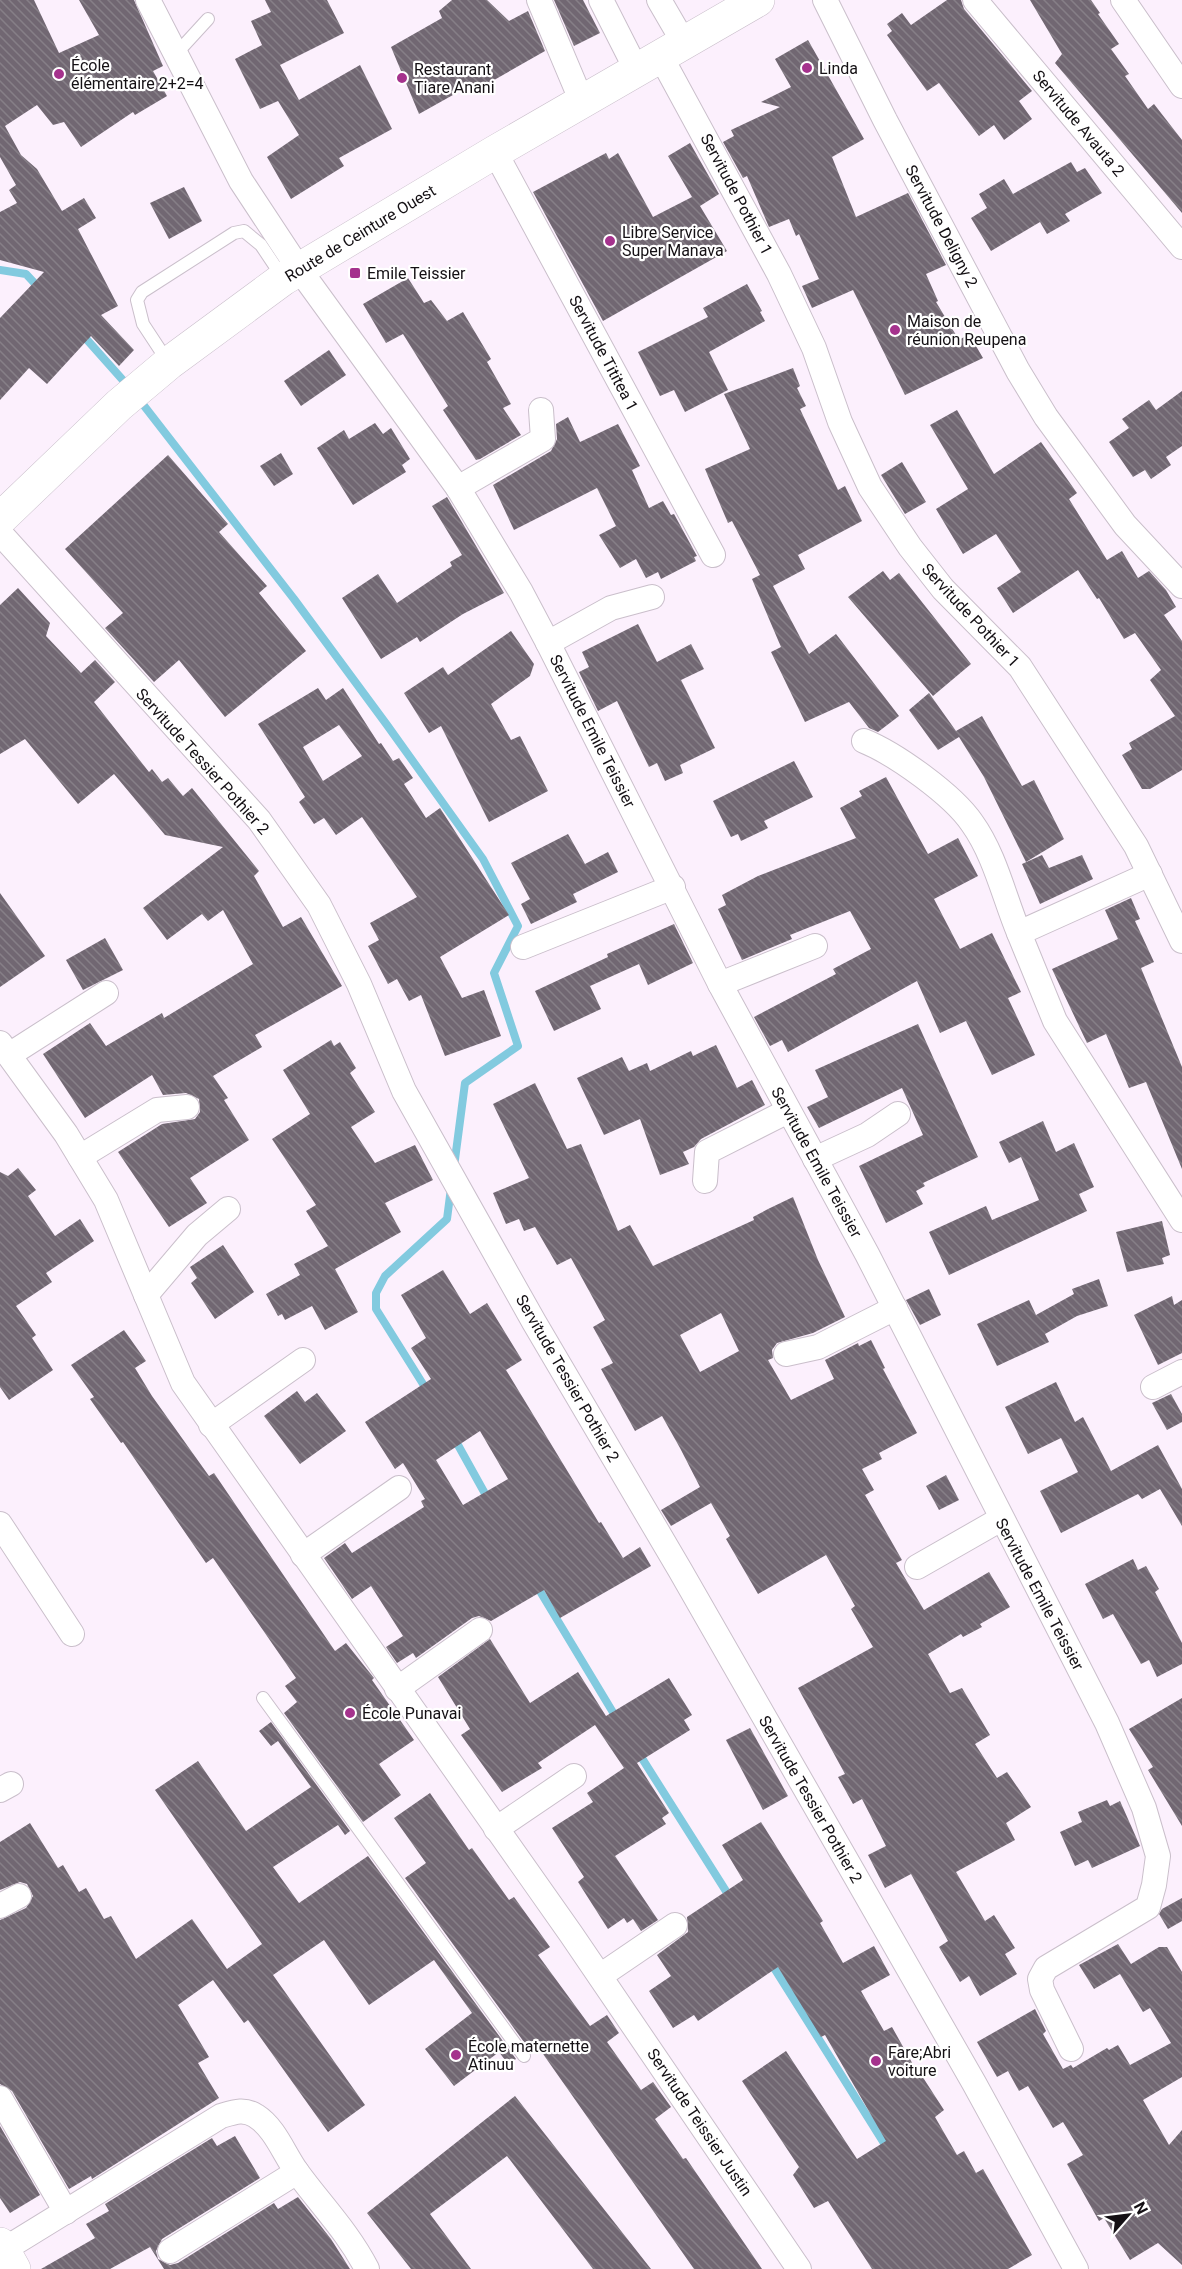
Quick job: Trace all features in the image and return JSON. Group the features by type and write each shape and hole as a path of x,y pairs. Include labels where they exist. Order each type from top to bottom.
{"main road":[{"name":"Route de Ceinture Ouest","path":"0,519 118,405 169,363 291,274 495,152 758,0"}],"street":[{"name":"Servitude Emile Teissier","path":"147,0 291,274 458,488 521,592 673,887 720,984 895,1308 1107,1723 1144,1808 1158,1856 1155,1885 1148,1907 1046,1968 1040,1979 1042,1990 1071,2049"},
{"path":"539,0 582,102"},
{"path":"601,0 660,57"},
{"path":"659,0 660,57"},
{"name":"Servitude Deligny 2","path":"825,0 885,120 1018,371 1046,417 1125,525 1182,586"},
{"name":"Servitude Avauta 2","path":"975,0 1182,247"},
{"path":"1123,0 1182,86"},
{"name":"Servitude Pothier 1","path":"660,57 779,274 814,348 840,422 870,487 910,547 944,589 1020,667 1103,792 1150,874 1182,941"},
{"name":"Servitude Tititea 1","path":"495,152 713,555"},
{"path":"458,488 543,439 542,410"},
{"name":"Servitude Tessier Pothier 2","path":"0,533 259,820 319,905 359,984 404,1091 534,1322 680,1570 962,2063 1076,2269"},
{"path":"548,643 635,596"},
{"path":"864,741 883,748 956,804 972,823 987,849 1055,1021 1182,1220"},
{"path":"1019,933 1150,874"},
{"path":"523,947 673,887"},
{"path":"720,984 815,946"},
{"name":"Servitude Teissier Justin","path":"106,993 4,1049 80,1157 106,1200 183,1383 600,1976 799,2269"},
{"path":"80,1157 158,1110 187,1107"},
{"path":"705,1181 707,1152 788,1111"},
{"path":"815,1159 867,1135 898,1114"},
{"path":"146,1295 197,1235 228,1209"},
{"path":"786,1354 818,1347 895,1308"},
{"path":"212,1425 303,1360"},
{"path":"1153,1387 1182,1372"},
{"path":"303,1555 399,1488"},
{"path":"916,1566 1001,1519"},
{"path":"0,1524 72,1634"},
{"path":"397,1689 480,1630"},
{"path":"496,1829 574,1776"},
{"path":"600,1976 675,1925"},
{"path":"0,2098 66,2212"},
{"path":"4,2254 66,2212 221,2116 241,2110 256,2116 269,2129 297,2172 329,2210 367,2269"},
{"path":"170,2251 297,2172"}],"lane":[{"path":"175,55 208,19"},
{"path":"169,363 143,324 137,300 142,292 234,233 244,231 291,274"},
{"path":"263,1698 524,2056"}],"building":[{"path":"0,0 34,0 59,53 99,35 79,0 134,0 163,66 153,71 167,96 135,115 133,112 81,147 64,122 53,125 37,105 5,126 21,155 37,169 62,211 84,198 96,218 78,229 118,306 101,315 134,350 119,366 91,336 47,384 29,368 0,400 0,318 44,272 0,260 0,212 17,203 9,190 16,185 0,157"},
{"path":"265,0 327,0 344,33 280,65 299,100 360,65 392,129 339,158 344,166 291,199 267,157 299,135 278,101 260,109 235,59 262,45 251,21 271,12"},
{"path":"452,0 487,0 509,21 528,11 545,51 473,92 469,86 419,114 391,47 442,18 439,11"},
{"path":"554,0 583,0 600,33 574,46"},
{"path":"947,0 961,0 964,9 1032,91 1019,101 1032,119 1004,140 994,125 979,136 939,83 927,91 887,35 892,31 887,24 902,13 911,25"},
{"path":"1030,0 1091,0 1119,44 1111,49 1129,74 1125,76 1148,109 1154,104 1182,140 1182,213 1055,63 1062,54"},
{"path":"808,40 864,139 832,157 856,217 908,193 946,265 926,274 938,301 936,302 959,340 969,334 983,358 905,395 853,290 812,308 802,286 819,279 799,234 796,236 789,219 769,227 747,176 743,178 723,142 734,136 731,130 780,107 761,102 791,87 775,59"},
{"name":"Libre Service Super Manava","path":"690,143 719,194 700,206 727,251 603,321 533,192 606,153 609,159 618,153 653,217 692,197 668,156"},
{"path":"1071,162 1077,172 1085,168 1102,193 1065,214 1070,221 1047,234 1040,222 991,251 971,218 987,208 979,194 1004,179 1013,194"},
{"path":"184,187 202,221 169,239 150,203"},
{"path":"408,278 424,303 431,300 447,321 463,312 491,359 487,362 511,404 503,408 521,435 480,459 476,460 443,410 448,406 403,334 386,343 363,304"},
{"path":"747,284 765,321 709,352 728,390 685,412 674,390 660,396 638,352 708,317 703,308"},
{"path":"329,350 346,375 301,406 284,381"},
{"path":"793,368 800,386 797,388 806,406 800,409 838,490 845,486 862,521 798,555 805,569 773,586 809,654 836,634 899,716 878,732 869,728 849,702 805,722 771,652 781,647 752,579 760,575 732,521 728,523 705,469 750,449 724,394"},
{"path":"1182,391 1182,446 1166,457 1171,465 1151,479 1145,470 1133,477 1109,442 1129,428 1122,419 1149,400 1156,410"},
{"path":"957,410 994,474 1041,442 1077,493 1069,499 1107,560 1122,551 1138,578 1149,571 1166,590 1176,607 1164,615 1182,641 1182,770 1150,789 1142,789 1122,755 1132,749 1129,743 1175,716 1150,680 1161,670 1135,633 1124,639 1099,598 1097,599 1078,570 1013,613 997,588 1021,572 996,534 963,554 936,509 968,489 930,425"},
{"path":"568,417 580,442 618,424 640,466 632,470 649,508 663,501 671,515 674,514 697,556 694,557 696,561 661,579 658,572 646,578 636,559 620,568 599,535 616,526 597,488 514,530 493,485 551,451 557,439 556,424"},
{"path":"375,423 383,434 391,428 410,459 402,465 406,472 353,505 317,448 344,430 349,439"},
{"path":"281,453 293,474 274,486 260,466"},
{"path":"168,455 228,524 219,532 267,586 259,593 306,651 225,717 179,660 154,682 105,628 123,613 65,549"},
{"path":"902,462 926,502 905,514 881,475"},
{"path":"447,497 504,593 463,614 420,642 417,637 381,659 342,598 378,574 397,603 452,566 450,562 462,555 432,506"},
{"path":"883,571 890,580 899,573 971,664 933,696 848,597"},
{"path":"18,588 50,623 46,636 81,673 95,660 115,682 94,702 149,772 152,769 162,782 168,778 183,796 192,788 259,871 254,876 283,927 301,917 342,986 255,1035 262,1047 213,1076 228,1098 224,1100 249,1140 190,1178 207,1203 169,1227 118,1152 162,1124 195,1119 200,1112 199,1099 186,1093 163,1095 152,1075 85,1118 43,1054 90,1023 106,1046 162,1013 164,1018 253,964 223,910 208,921 202,914 167,940 143,908 223,847 165,835 114,774 78,804 25,739 0,754 0,605"},
{"path":"638,624 657,662 691,644 704,669 681,680 715,748 680,765 683,773 665,781 657,763 649,767 617,701 598,711 579,672 589,667 582,652"},
{"path":"511,631 534,664 530,676 491,704 511,740 520,736 548,791 489,822 441,726 429,733 404,693 443,667 448,675"},
{"path":"318,688 326,700 343,688 379,744 381,743 393,761 399,758 413,778 404,784 426,818 440,808 509,915 440,957 462,998 484,990 501,1036 445,1056 421,995 409,1001 397,979 388,984 368,946 379,940 370,923 417,897 362,817 336,835 324,818 314,824 299,802 305,797 258,724","holes":["339,725 362,756 323,781 303,747"]},
{"path":"929,693 956,731 982,716 1022,786 1034,780 1064,839 1026,862 984,777 959,737 938,750 909,710"},
{"path":"794,761 813,797 764,821 768,828 741,841 738,834 731,837 713,801"},
{"path":"886,777 928,854 958,838 978,876 934,899 960,949 992,933 1021,992 1008,998 1035,1055 992,1075 966,1021 940,1033 917,981 788,1052 782,1040 770,1046 754,1017 836,974 833,969 871,949 850,911 790,935 792,939 742,960 718,909 726,905 722,895 758,876 856,838 840,808 862,796 859,791"},
{"path":"568,834 585,864 608,852 618,872 573,894 577,902 531,924 521,904 530,899 511,863"},
{"path":"1042,855 1049,868 1082,855 1093,879 1040,904 1022,864"},
{"path":"0,893 45,956 0,987"},
{"path":"1131,898 1140,919 1135,921 1154,962 1141,968 1182,1067 1182,1169 1146,1082 1129,1088 1106,1034 1087,1043 1052,969 1118,939 1105,910"},
{"path":"674,924 693,963 648,985 639,964 590,986 601,1009 554,1031 535,991 608,957 607,954"},
{"path":"105,938 123,970 83,990 66,960"},
{"path":"918,1024 978,1157 923,1183 925,1186 916,1191 923,1204 886,1223 859,1166 923,1135 902,1088 819,1128 807,1107 828,1097 815,1070"},
{"path":"331,1040 334,1046 340,1042 356,1068 350,1073 375,1112 351,1127 375,1163 415,1145 433,1180 385,1203 401,1232 335,1269 358,1312 325,1330 312,1306 285,1320 282,1314 278,1316 266,1294 300,1275 294,1264 328,1246 306,1211 316,1205 272,1139 310,1114 283,1070"},
{"path":"716,1045 737,1088 752,1080 765,1105 701,1139 694,1147 683,1152 689,1164 660,1175 640,1119 604,1135 577,1078 622,1057 629,1071 647,1063 650,1071 691,1051 693,1056"},
{"path":"535,1083 567,1149 581,1144 618,1231 630,1225 653,1266 754,1220 753,1217 793,1197 818,1260 845,1317 813,1333 777,1343 772,1350 773,1358 768,1360 791,1400 834,1379 825,1360 858,1343 859,1346 871,1340 885,1368 883,1369 917,1433 879,1453 882,1459 862,1469 874,1490 865,1495 902,1560 896,1563 924,1610 989,1572 1010,1607 980,1624 982,1627 963,1637 961,1634 928,1654 950,1693 962,1688 990,1735 975,1744 997,1778 1007,1772 1031,1807 1006,1823 1015,1840 956,1872 985,1921 994,1915 1015,1948 1005,1954 1017,1974 980,1996 969,1976 960,1982 939,1947 948,1941 911,1874 885,1888 868,1855 886,1846 862,1799 853,1804 838,1777 845,1774 798,1688 873,1647 851,1609 855,1606 826,1555 758,1594 726,1539 730,1536 711,1503 671,1526 661,1510 700,1487 662,1416 635,1431 601,1369 613,1363 593,1327 605,1320 571,1258 557,1265 535,1227 524,1231 519,1219 506,1224 493,1193 529,1178 493,1104","holes":["721,1313 739,1351 700,1372 680,1335"]},
{"path":"1043,1121 1056,1152 1074,1143 1094,1187 1079,1194 1087,1211 949,1275 929,1232 986,1206 992,1220 1039,1200 1021,1157 1009,1163 999,1142"},
{"path":"18,1168 36,1190 28,1196 55,1236 80,1219 94,1241 46,1273 52,1282 16,1306 36,1335 32,1338 53,1370 9,1400 0,1387 0,1172 8,1176"},
{"path":"1162,1221 1170,1255 1162,1258 1164,1264 1127,1272 1116,1232"},
{"path":"223,1245 254,1292 215,1319 191,1283 197,1278 190,1267"},
{"path":"443,1270 470,1314 487,1303 522,1360 506,1370 599,1523 601,1522 623,1558 640,1547 651,1566 560,1618 544,1590 491,1621 479,1616 472,1618 416,1658 413,1653 397,1663 386,1647 403,1636 371,1586 352,1599 324,1558 345,1543 352,1553 424,1507 421,1501 425,1499 403,1463 395,1469 365,1422 431,1379 411,1348 426,1338 401,1295","holes":["480,1431 508,1479 463,1505 436,1460"]},
{"path":"1099,1279 1108,1306 1077,1316 1045,1334 1049,1342 997,1366 977,1324 1029,1300 1036,1315 1074,1294 1072,1289"},
{"path":"929,1289 941,1315 920,1325 906,1300"},
{"path":"1172,1296 1174,1305 1182,1300 1182,1353 1158,1365 1134,1315"},
{"path":"124,1330 146,1361 135,1368 152,1396 209,1476 214,1473 335,1651 346,1643 374,1678 372,1680 414,1740 379,1764 401,1795 363,1822 284,1713 297,1702 285,1686 296,1678 213,1558 206,1563 123,1442 121,1443 90,1399 94,1397 71,1365"},
{"path":"1056,1382 1075,1422 1083,1417 1111,1471 1158,1445 1182,1489 1182,1526 1160,1489 1142,1499 1138,1494 1061,1533 1040,1491 1078,1472 1061,1438 1028,1454 1005,1407"},
{"path":"297,1391 305,1402 317,1393 346,1431 300,1464 264,1416"},
{"path":"1171,1394 1182,1414 1182,1422 1167,1430 1152,1403"},
{"path":"946,1475 959,1500 939,1510 926,1486"},
{"path":"1133,1559 1138,1570 1146,1566 1159,1589 1155,1592 1182,1643 1182,1664 1157,1677 1149,1660 1141,1664 1113,1614 1103,1619 1085,1584"},
{"path":"490,1639 530,1703 578,1672 606,1716 669,1678 692,1715 684,1720 690,1730 637,1763 669,1813 662,1818 666,1824 615,1856 658,1920 641,1931 633,1919 627,1923 624,1918 608,1929 578,1882 584,1877 552,1828 593,1802 587,1793 624,1768 595,1725 538,1763 542,1768 502,1792 461,1735 470,1729 438,1677"},
{"path":"1182,1698 1182,1826 1148,1770 1153,1767 1129,1729"},
{"path":"271,1722 350,1831 345,1835 338,1825 273,1867 299,1903 368,1856 516,2059 508,2064 499,2052 454,2086 425,2049 472,2013 434,1960 369,2005 324,1940 273,1975 365,2105 328,2132 248,2020 244,2023 213,1980 178,2005 209,2057 198,2063 219,2098 92,2179 91,2176 69,2189 12,2091 0,2084 0,1920 26,1908 33,1896 27,1884 20,1882 0,1890 0,1842 30,1823 58,1868 63,1865 79,1892 86,1888 104,1919 111,1916 136,1959 192,1919 227,1969 262,1944 155,1790 198,1761 246,1831 311,1787 278,1741 271,1746 259,1731"},
{"path":"750,1728 788,1796 763,1810 726,1740"},
{"path":"430,1793 469,1850 472,1848 509,1900 514,1897 550,1947 538,1955 590,2026 607,2015 619,2033 607,2042 641,2090 653,2082 671,2107 655,2119 683,2159 686,2158 762,2269 694,2269 536,2044 529,2049 405,1878 426,1863 394,1818"},
{"path":"1107,1800 1110,1806 1120,1801 1140,1846 1092,1868 1088,1860 1075,1866 1060,1832 1082,1822 1078,1812"},
{"path":"761,1822 823,1921 820,1923 843,1963 874,1946 890,1975 861,1991 884,2031 892,2027 920,2077 922,2076 944,2110 935,2117 957,2155 964,2151 976,2173 983,2169 1032,2255 1008,2269 872,2269 828,2201 814,2208 793,2175 799,2167 742,2081 786,2051 857,2159 886,2141 825,2035 821,2037 778,1967 698,2021 694,2015 673,2028 649,1991 671,1976 657,1955 688,1932 687,1917 743,1880 722,1845"},
{"path":"1182,1898 1182,1921 1168,1929 1159,1914 1162,1909"},
{"path":"1118,1944 1131,1964 1159,1947 1167,1947 1182,1972 1182,2077 1143,2100 1169,2145 1182,2130 1182,2265 1158,2243 1130,2260 1104,2218 1099,2221 1067,2164 1083,2155 1063,2122 1053,2128 1028,2086 1019,2091 1008,2071 997,2077 977,2042 1035,2009 1046,2031 1043,2034 1063,2069 1071,2065 1073,2068 1107,2048 1109,2050 1118,2045 1130,2065 1171,2043 1150,2008 1143,2012 1120,1974 1094,1989 1079,1965"},
{"path":"515,2096 651,2269 593,2269 507,2156 430,2214 471,2269 411,2269 367,2213"},
{"path":"0,2126 40,2195 10,2213 0,2198"},
{"path":"235,2136 260,2178 162,2239 156,2251 158,2259 170,2265 178,2263 274,2203 278,2209 298,2197 331,2239 350,2269 164,2269 150,2247 110,2269 41,2269 95,2238 86,2224 109,2211 105,2204 212,2138 217,2146"}],"waterway":[{"path":"0,270 26,274 40,289"},
{"path":"81,333 129,387"},
{"path":"138,398 294,599 387,725 483,859 518,926 494,973 518,1046 465,1083 454,1167"},
{"path":"428,1392 376,1309 376,1293 385,1276 447,1219 451,1188"},
{"path":"453,1436 488,1499"},
{"path":"535,1583 617,1719"},
{"path":"638,1752 731,1899"},
{"path":"771,1963 889,2151"}],"place":[{"name":"Linda","path":"807,68"},
{"name":"École élémentaire 2+2=4","path":"59,74"},
{"name":"Restaurant Tiare Anani","path":"402,78"},
{"name":"Libre Service Super Manava","path":"610,241"},
{"name":"Emile Teissier","path":"355,273"},
{"name":"Maison de réunion Reupena","path":"895,330"},
{"name":"École Punavai","path":"350,1713"},
{"name":"École maternette Atinuu","path":"456,2055"},
{"name":"Fare;Abri voiture","path":"876,2061"}]}
